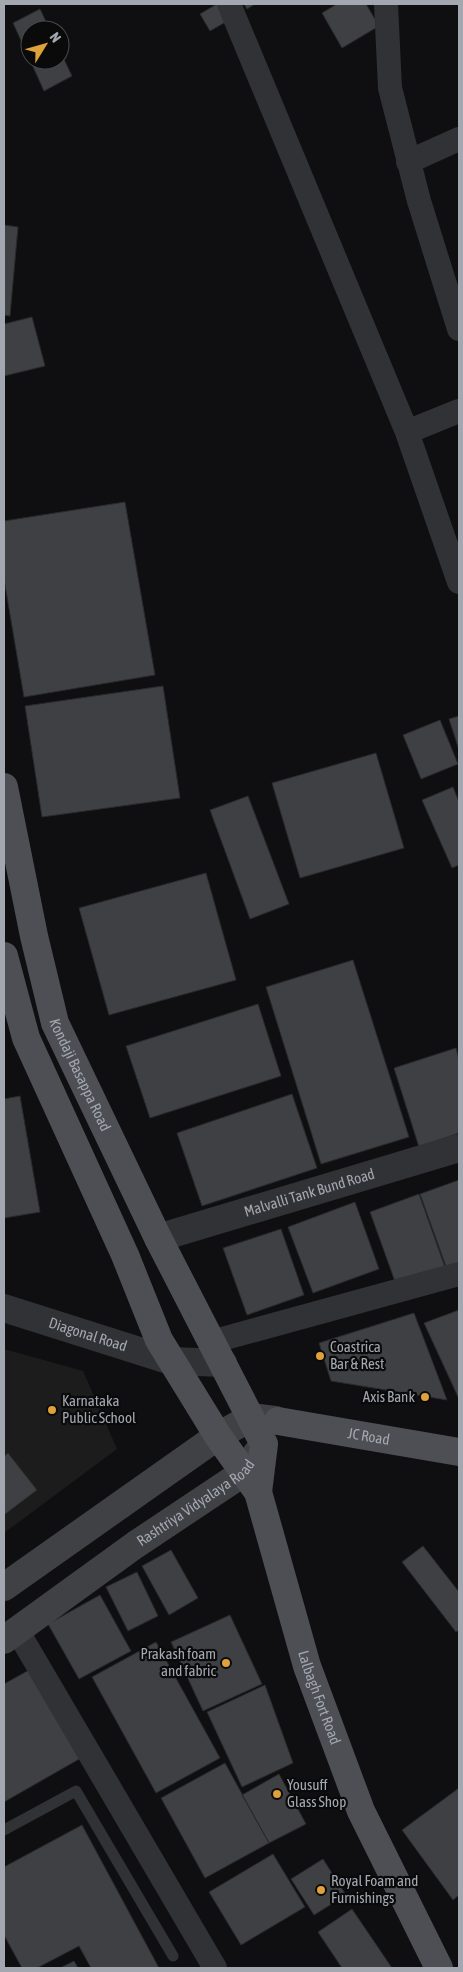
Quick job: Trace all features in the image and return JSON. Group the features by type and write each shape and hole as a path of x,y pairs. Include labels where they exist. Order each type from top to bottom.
{"main road":[{"name":"Kondaji Basappa Road","path":"4,787 34,936 55,1023 158,1238 264,1444"},
{"path":"4,956 26,1038 124,1255 159,1340 214,1431"},
{"path":"4,1587 214,1431 252,1418 278,1421"},
{"name":"Rashtriya Vidyalaya Road","path":"264,1444 278,1421"},
{"name":"JC Road","path":"278,1421 459,1452"},
{"name":"Lalbagh Fort Road","path":"214,1431 250,1483 307,1666 361,1811 440,1968"},
{"path":"250,1483 264,1444"},
{"name":"Rashtriya Vidyalaya Road","path":"10,1635 135,1545 250,1483"}],"street":[{"path":"229,4 407,432 459,582"},
{"path":"386,4 390,88 419,201 459,329"},
{"path":"408,162 459,139"},
{"path":"407,432 459,411"},
{"name":"Malvalli Tank Bund Road","path":"158,1238 459,1148"},
{"path":"217,1352 459,1274"},
{"name":"Diagonal Road","path":"4,1308 171,1361 217,1352"},
{"path":"10,1635 208,1966"}],"lane":[{"path":"4,1830 76,1791 173,1956"}],"shaded area":[{"name":"Karnataka Public School","path":"4,1349 83,1371 117,1449 4,1533"}],"building":[{"path":"219,4 229,20 210,31 200,14"},
{"path":"244,4 255,4 247,9"},
{"path":"337,4 366,4 379,26 342,48 322,13"},
{"path":"40,9 45,20 20,20 20,38 13,23"},
{"path":"35,70 69,70 72,76 44,91"},
{"path":"4,225 18,227 10,316 4,315"},
{"path":"32,317 45,366 4,376 4,324"},
{"path":"125,502 155,675 24,697 4,579 4,521"},
{"path":"163,686 180,798 42,817 25,706"},
{"path":"459,716 459,750 449,719"},
{"path":"440,720 458,764 421,779 403,735"},
{"path":"376,753 404,848 300,878 272,783"},
{"path":"453,787 459,802 459,865 452,868 422,800"},
{"path":"248,796 289,904 250,919 210,810"},
{"path":"206,873 236,980 109,1015 79,908"},
{"path":"353,960 409,1137 321,1164 266,987"},
{"path":"258,1004 281,1076 150,1118 126,1046"},
{"path":"456,1048 459,1060 459,1133 419,1147 394,1068"},
{"path":"292,1094 317,1168 202,1206 177,1133"},
{"path":"20,1096 40,1212 4,1218 4,1099"},
{"path":"459,1180 459,1268 448,1272 420,1194"},
{"path":"419,1194 446,1270 397,1287 370,1212"},
{"path":"355,1202 379,1269 313,1293 288,1227"},
{"path":"281,1229 304,1295 247,1315 223,1248"},
{"path":"459,1310 459,1399 424,1323"},
{"path":"414,1313 447,1400 331,1381 319,1343"},
{"path":"8,1453 37,1490 4,1515 4,1456"},
{"path":"423,1546 459,1592 459,1630 456,1632 402,1562"},
{"path":"171,1550 198,1598 169,1615 142,1566"},
{"path":"137,1572 158,1616 128,1631 106,1587"},
{"path":"100,1595 131,1651 79,1679 48,1624"},
{"path":"230,1615 262,1684 203,1711 171,1642"},
{"path":"156,1642 220,1758 156,1793 92,1677"},
{"path":"31,1669 81,1758 4,1802 4,1684"},
{"path":"265,1685 293,1763 242,1787 207,1712"},
{"path":"225,1763 269,1843 205,1878 161,1798"},
{"path":"279,1774 306,1824 269,1843 242,1795"},
{"path":"459,1788 459,1895 453,1900 402,1830"},
{"path":"82,1825 159,1968 91,1968 79,1946 37,1968 22,1968 4,1935 4,1867"},
{"path":"273,1854 305,1907 241,1945 209,1892"},
{"path":"323,1859 346,1895 314,1915 291,1879"},
{"path":"352,1909 392,1968 342,1968 318,1932"},
{"path":"74,1961 78,1968 60,1968"}],"place":[{"name":"Coastrica Bar & Rest","path":"320,1356"},
{"name":"Axis Bank","path":"425,1397"},
{"name":"Karnataka Public School","path":"52,1410"},
{"name":"Prakash foam and fabric","path":"226,1663"},
{"name":"Yousuff Glass Shop","path":"277,1794"},
{"name":"Royal Foam and Furnishings","path":"321,1890"}]}
